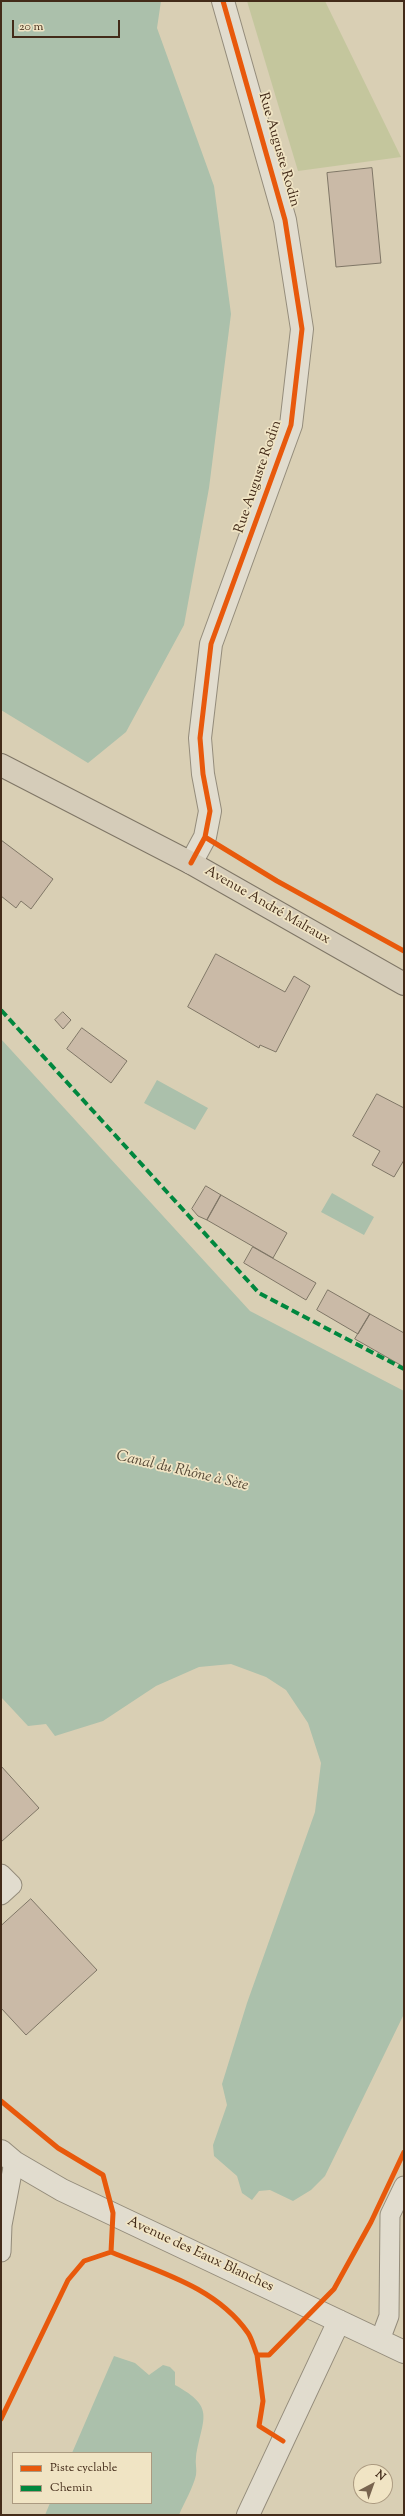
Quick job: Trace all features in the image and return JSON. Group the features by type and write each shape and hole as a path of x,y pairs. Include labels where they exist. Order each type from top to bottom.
{"main road":[{"name":"Avenue André Malraux","path":"1,765 191,863 404,984"}],"street":[{"name":"Rue Auguste Rodin","path":"191,863 205,837 210,811 203,774 200,738 211,644 291,425 302,329 285,220 223,1"},
{"name":"Avenue des Eaux Blanches","path":"7,2156 62,2190 404,2352"},
{"path":"248,2515 339,2321"}],"lane":[{"path":"1,1874 12,1885 1,1895"},
{"path":"1,2252 7,2156"},
{"path":"380,2340 389,2316 390,2215 404,2186"}],"shaded area":[{"path":"247,1 325,1 401,157 298,171"}],"water":[{"path":"1,1 161,1 157,28 214,186 231,314 209,488 184,625 126,732 88,763 1,710"},
{"name":"Canal du Rhône à Sète","path":"1,1039 250,1311 404,1391 404,2014 325,2176 311,2190 293,2201 270,2190 259,2191 252,2200 242,2193 237,2176 214,2156 213,2145 227,2105 222,2084 247,2003 315,1812 321,1763 308,1723 286,1690 266,1677 231,1664 199,1667 156,1686 103,1721 55,1736 46,1724 28,1726 1,1697"},
{"path":"157,1080 208,1108 195,1130 144,1103"},
{"path":"332,1193 374,1217 364,1235 321,1212"},
{"path":"114,2356 135,2363 149,2375 163,2365 170,2367 175,2372 175,2385 197,2400 202,2408 204,2415 196,2457 195,2480 179,2515 45,2515 50,2504 152,2504 152,2452 72,2452"}],"building":[{"path":"372,168 381,263 336,267 327,173"},
{"path":"1,840 53,879 31,909 21,901 16,908 1,896"},
{"path":"216,954 285,992 294,976 310,986 276,1052 260,1045 259,1048 188,1007"},
{"path":"63,1012 71,1020 63,1029 55,1020"},
{"path":"82,1028 127,1061 111,1083 67,1049"},
{"path":"377,1094 404,1108 404,1160 394,1177 372,1165 380,1151 353,1136"},
{"path":"206,1186 221,1195 207,1220 198,1216 192,1209"},
{"path":"221,1195 287,1233 273,1258 207,1220"},
{"path":"253,1247 316,1283 306,1300 244,1263"},
{"path":"328,1290 370,1314 358,1334 317,1310"},
{"path":"370,1314 404,1333 404,1367 355,1339"},
{"path":"1,1766 39,1808 1,1842"},
{"path":"31,1899 97,1970 26,2035 1,2008 1,1926"}],"marked path":[{"path":"1,1010 259,1293 404,1369"}],"cycle path":[{"path":"191,863 205,837 210,811 203,774 200,738 211,644 291,425 302,329 285,220 223,1"},
{"path":"205,837 277,881 404,951"},
{"path":"1,2101 58,2148 103,2175 113,2213 111,2252"},
{"path":"1,2419 68,2280 84,2261 111,2252 167,2274 203,2292 235,2317 248,2333 257,2355 269,2355 334,2289 371,2222 404,2152"},
{"path":"257,2355 263,2401 259,2426 283,2441"}]}
